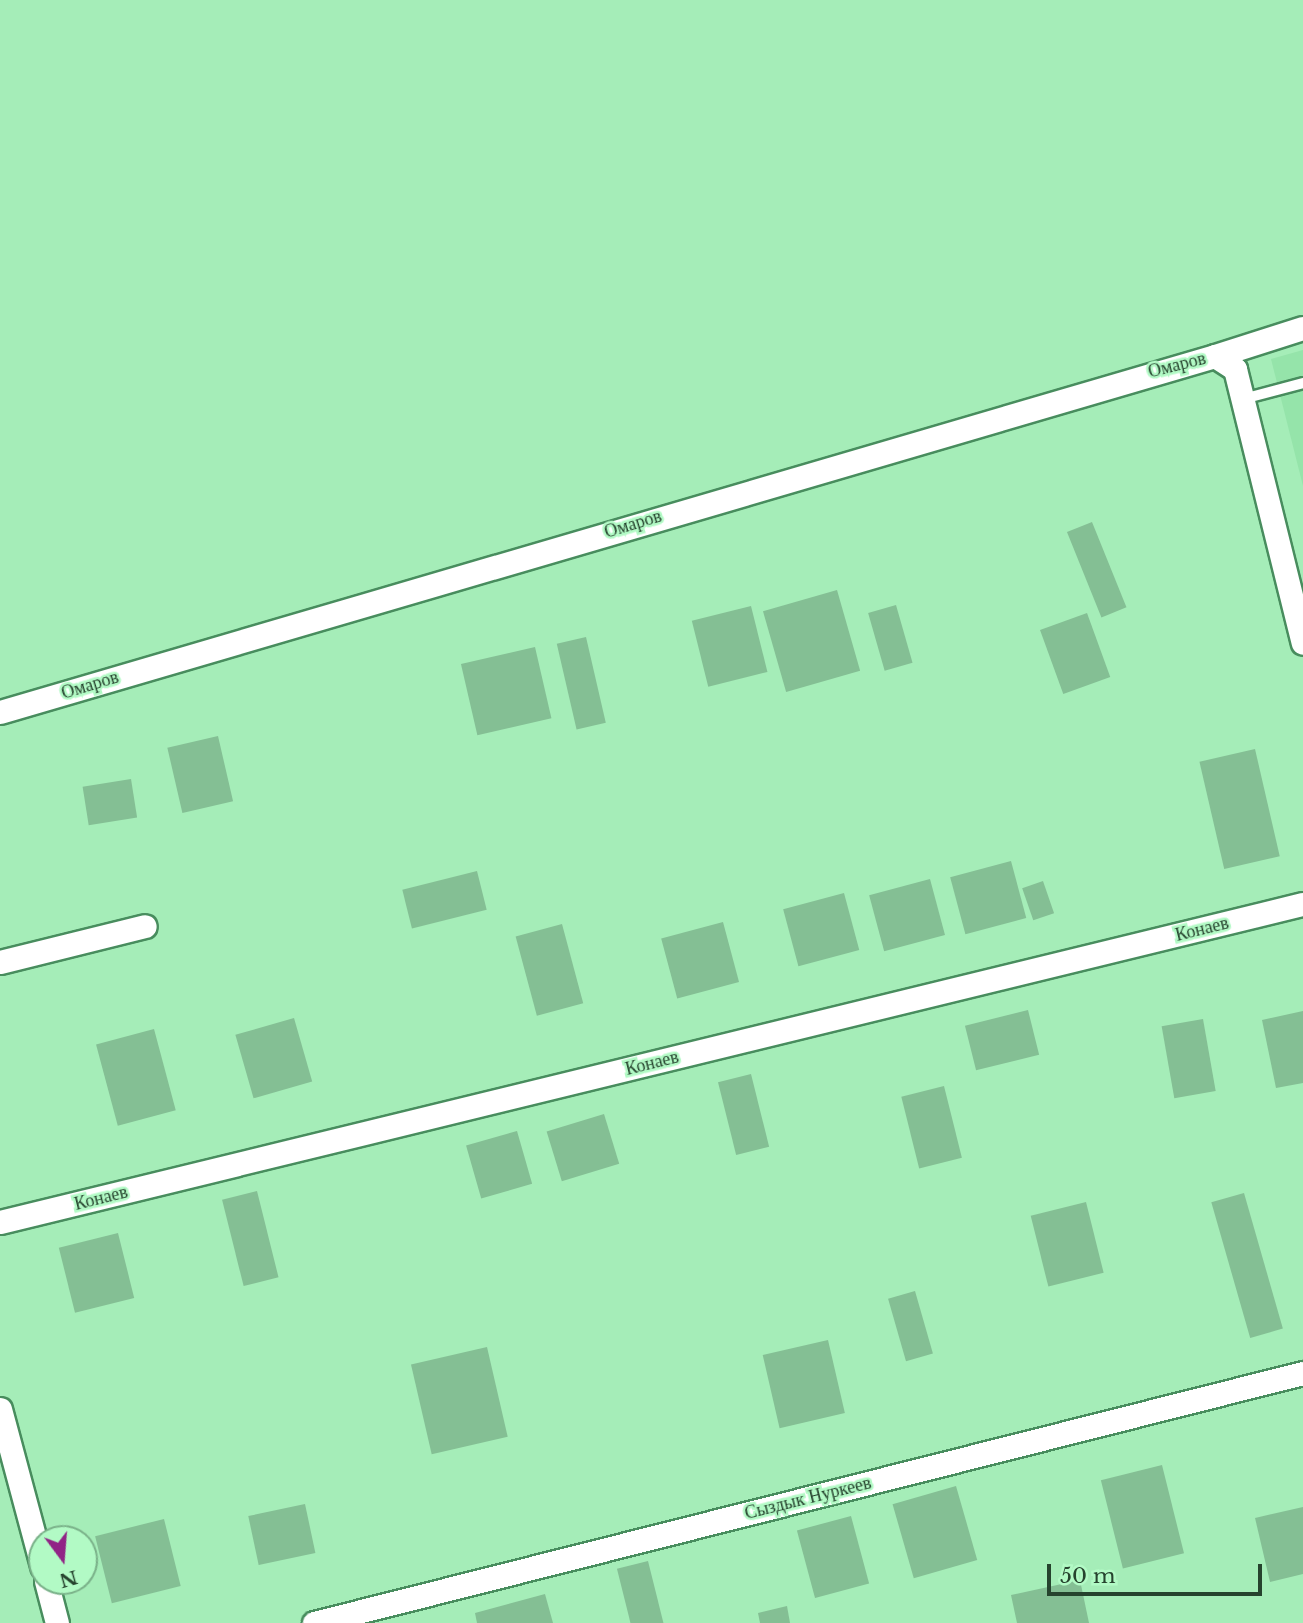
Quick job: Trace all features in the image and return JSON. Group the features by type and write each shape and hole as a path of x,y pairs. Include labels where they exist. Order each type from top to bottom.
{"street":[{"path":"1216,356 1303,328"},
{"name":"Омаров","path":"0,712 1216,356 1235,369 1303,643"},
{"name":"Конаев","path":"0,1222 1303,904"},
{"path":"0,962 145,926"},
{"name":"Сыздык Нуркеев","path":"314,1623 1303,1373"},
{"path":"0,1409 31,1525"},
{"path":"50,1595 57,1623"}],"lane":[{"path":"1243,399 1303,383"}],"shaded area":[{"path":"1303,350 1303,486 1271,359"}],"building":[{"path":"1092,522 1126,607 1101,617 1067,532"},
{"path":"837,590 860,671 786,692 763,611"},
{"path":"896,605 913,663 885,671 868,613"},
{"path":"751,606 767,672 708,687 692,621"},
{"path":"1087,613 1110,677 1063,694 1040,630"},
{"path":"586,637 606,723 577,729 557,644"},
{"path":"535,647 551,718 477,735 461,664"},
{"path":"218,736 233,801 182,813 167,748"},
{"path":"1255,749 1280,856 1224,869 1199,762"},
{"path":"131,779 137,818 89,825 83,787"},
{"path":"1011,861 1026,918 965,934 950,877"},
{"path":"477,871 487,910 412,928 402,890"},
{"path":"930,879 945,935 884,951 869,895"},
{"path":"1043,881 1054,913 1033,920 1022,888"},
{"path":"844,893 859,950 798,966 783,909"},
{"path":"723,922 739,982 677,998 661,939"},
{"path":"562,924 583,1003 537,1016 516,936"},
{"path":"1028,1010 1039,1055 976,1070 965,1026"},
{"path":"1303,1011 1303,1083 1276,1088 1262,1020"},
{"path":"294,1018 312,1081 254,1098 235,1035"},
{"path":"1203,1019 1216,1091 1174,1098 1162,1026"},
{"path":"154,1029 176,1110 118,1126 96,1045"},
{"path":"751,1074 769,1147 736,1155 718,1082"},
{"path":"944,1086 962,1158 919,1168 901,1097"},
{"path":"604,1114 619,1164 562,1181 547,1132"},
{"path":"517,1131 532,1184 481,1198 466,1146"},
{"path":"257,1191 279,1277 244,1286 222,1200"},
{"path":"1244,1193 1283,1329 1250,1338 1211,1202"},
{"path":"1086,1202 1104,1273 1048,1287 1031,1216"},
{"path":"118,1233 134,1298 75,1313 59,1248"},
{"path":"915,1291 933,1353 906,1361 888,1299"},
{"path":"828,1340 845,1413 780,1428 763,1355"},
{"path":"487,1347 508,1437 432,1454 411,1365"},
{"path":"1162,1465 1184,1553 1123,1569 1101,1480"},
{"path":"956,1486 977,1560 914,1578 893,1504"},
{"path":"305,1504 315,1553 259,1565 248,1516"},
{"path":"1303,1507 1303,1574 1270,1582 1255,1518"},
{"path":"851,1516 869,1584 815,1598 797,1530"},
{"path":"164,1519 181,1586 112,1603 98,1548 98,1535"},
{"path":"648,1561 663,1623 630,1623 617,1569"},
{"path":"1080,1580 1089,1623 1017,1623 1011,1595"},
{"path":"545,1594 553,1623 477,1623 475,1613"},
{"path":"787,1606 790,1623 760,1623 758,1613"}]}
